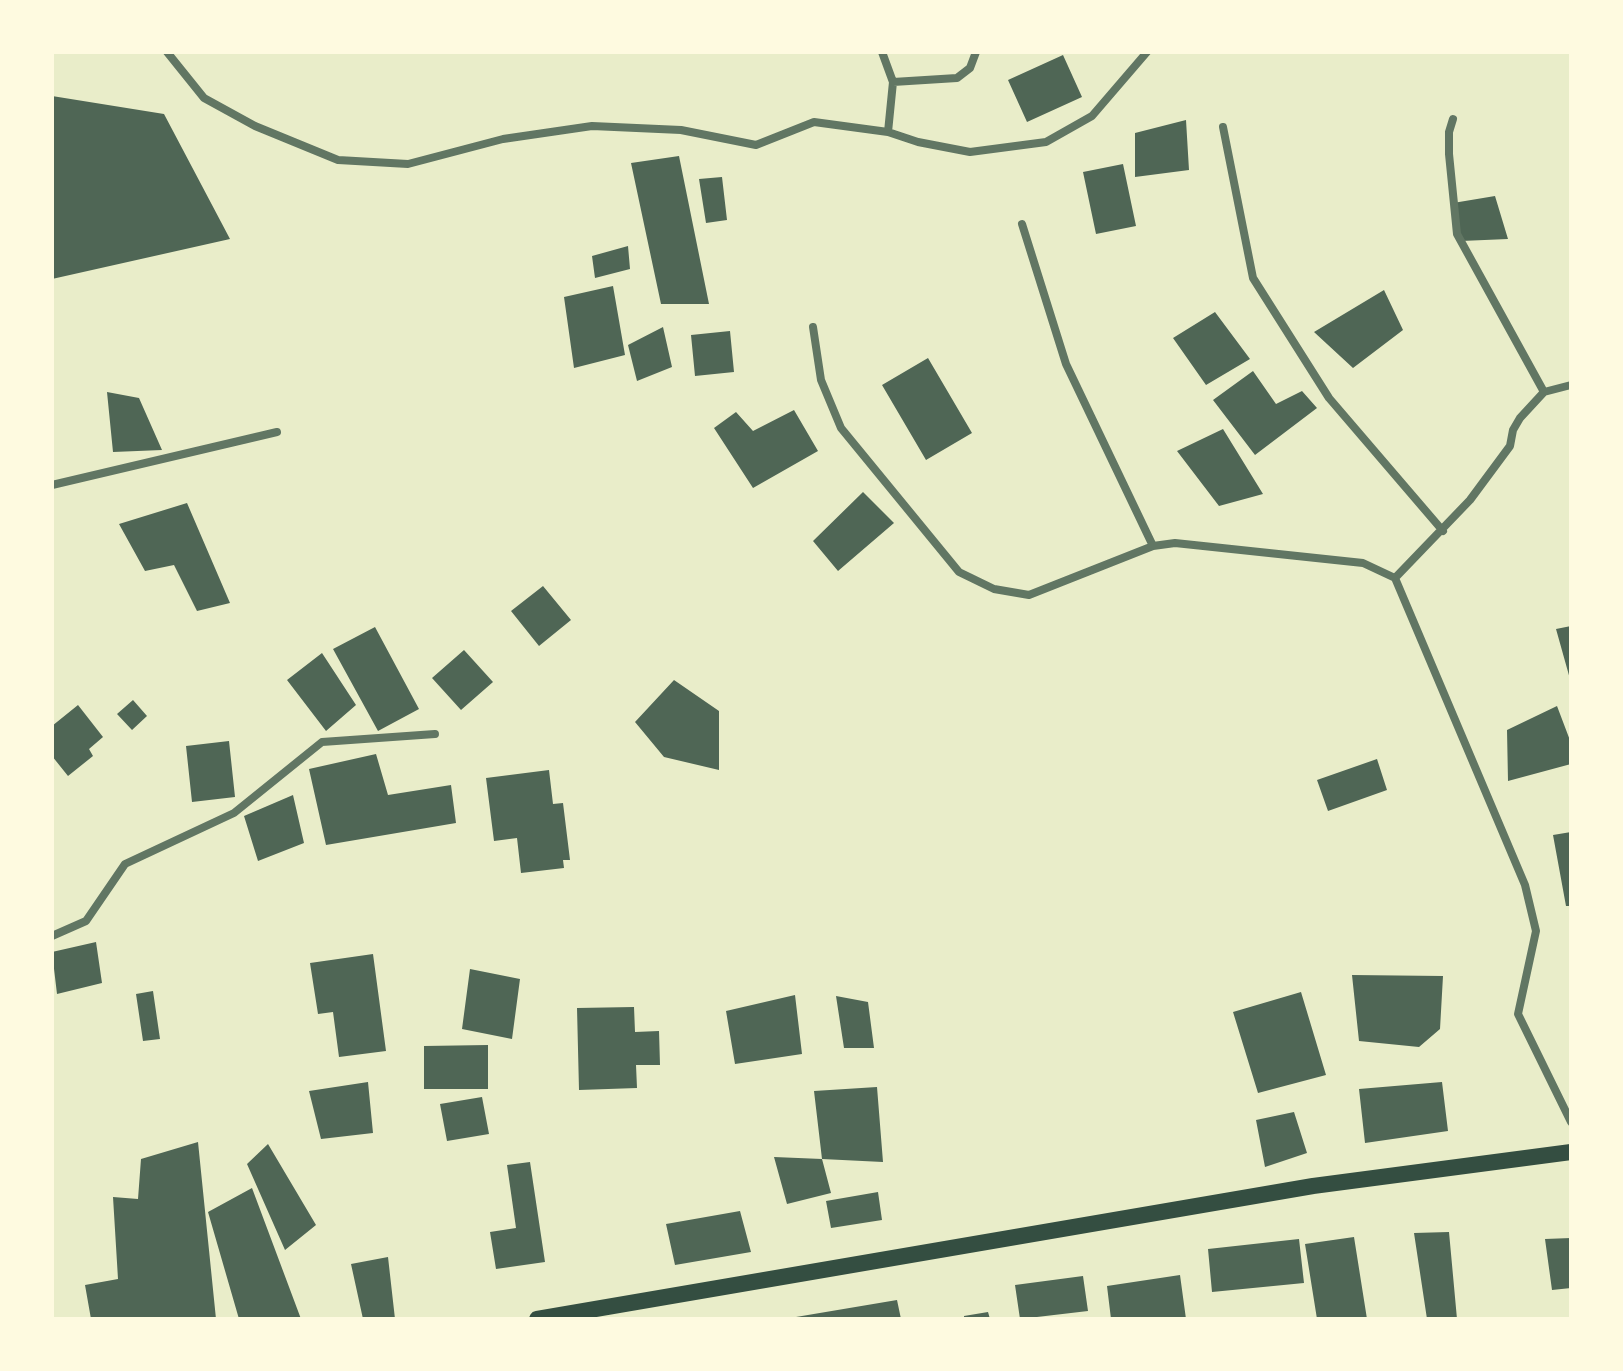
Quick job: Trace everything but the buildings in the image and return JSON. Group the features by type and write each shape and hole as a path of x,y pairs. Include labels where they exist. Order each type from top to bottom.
{"main road":[{"path":"537,1319 1313,1186 1571,1152"}],"street":[{"path":"167,52 204,98 255,126 338,160 408,164 503,139 592,126 681,130 756,145 814,122 888,132 970,152 1046,142 1092,116 1147,52"},
{"path":"882,52 893,82 888,132"},
{"path":"893,82 957,78 970,68 976,52"},
{"path":"1453,119 1449,132 1449,154 1457,234 1544,392"},
{"path":"1223,127 1253,278 1329,398 1443,531"},
{"path":"1022,224 1066,364 1153,546"},
{"path":"813,327 821,380 841,428 959,572 994,589 1029,595 1153,546 1175,543 1363,563 1395,578 1525,885 1536,931 1518,1014 1571,1122"},
{"path":"1395,578 1443,531 1510,446 1513,430 1520,418 1544,392 1571,385"},
{"path":"52,485 277,432"},
{"path":"52,936 86,921 125,864 234,813 322,742 435,734"}]}
